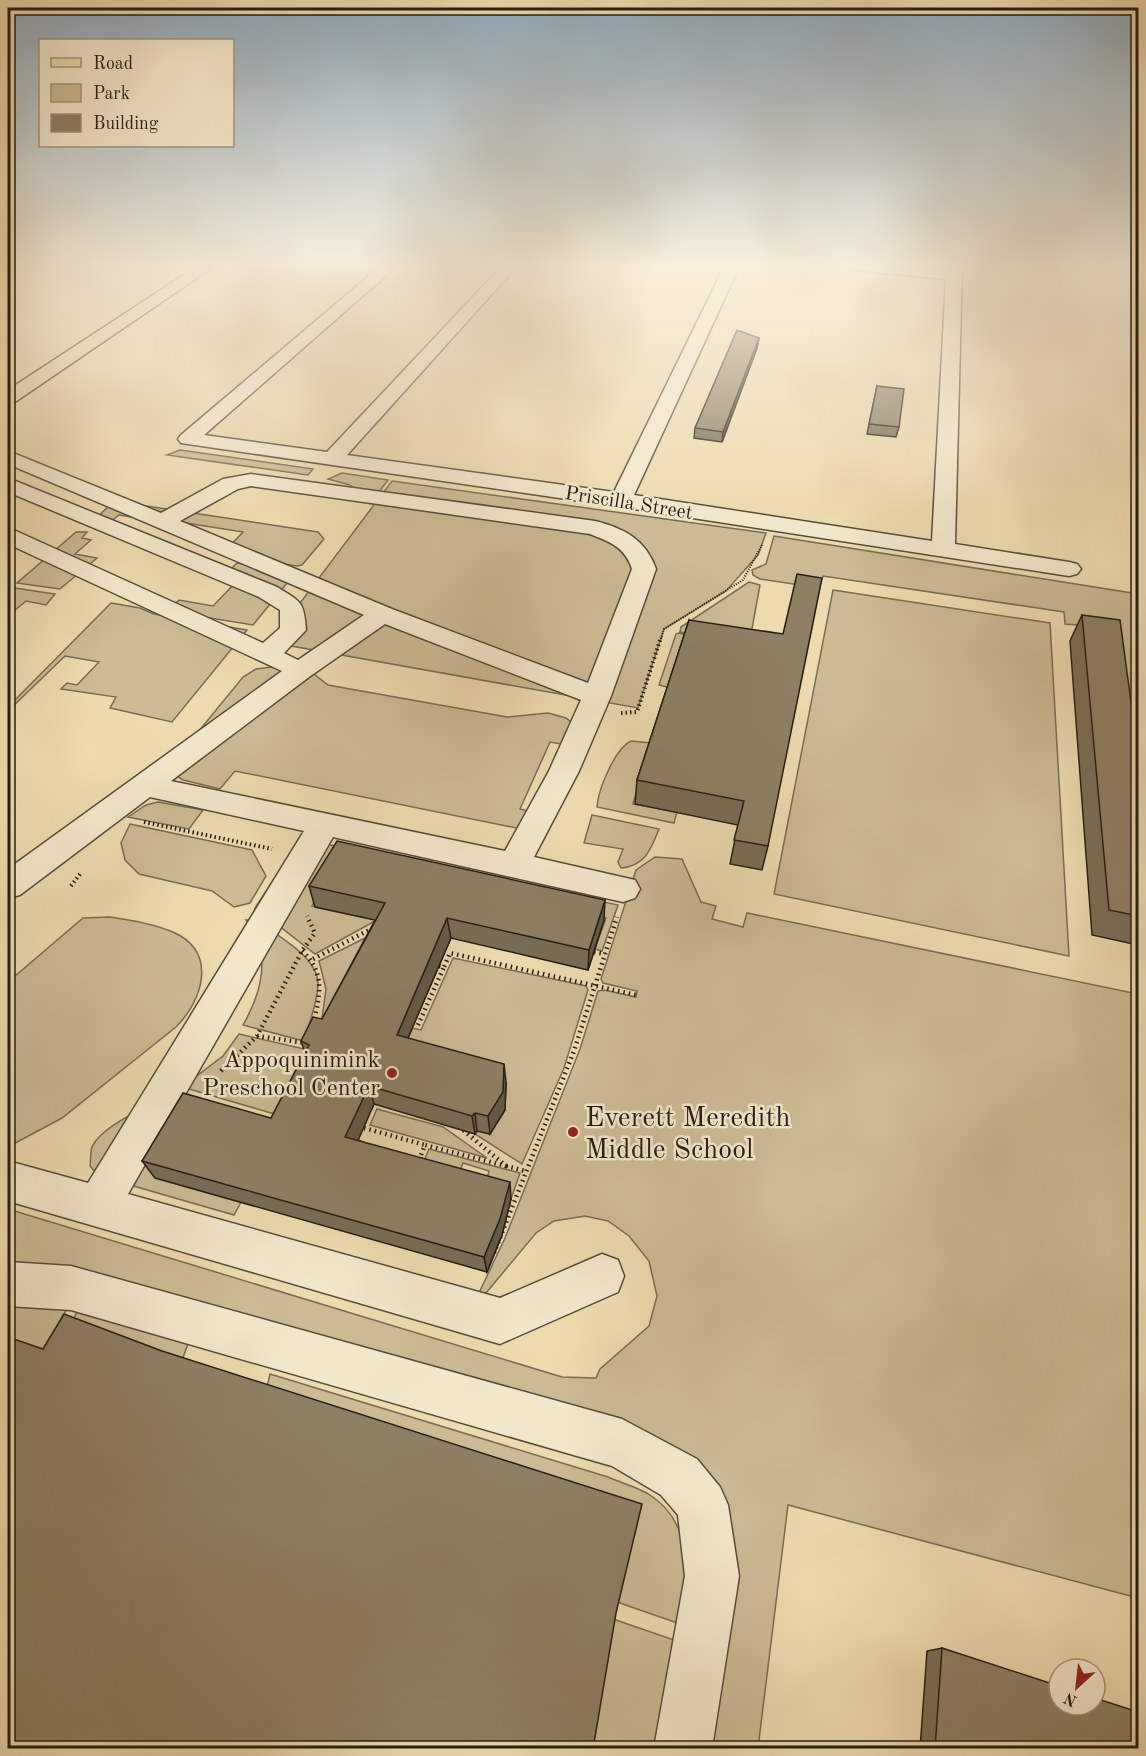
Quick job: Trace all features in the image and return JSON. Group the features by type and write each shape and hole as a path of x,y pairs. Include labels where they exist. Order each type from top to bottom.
{"main road":[{"path":"8,398 85,347"}],"street":[{"name":"Priscilla Street","path":"296,347 188,440 621,500 1070,569"},
{"path":"332,459 435,347"},
{"path":"621,500 695,347"},
{"path":"943,551 951,347"},
{"path":"11,470 162,521 594,705"},
{"path":"11,470 268,592 292,607 293,630 267,654"},
{"path":"162,521 231,484 251,480 595,528 622,538 640,552 645,569 594,705 513,867"},
{"path":"8,536 299,670"},
{"path":"8,886 299,670 383,614"},
{"path":"143,785 315,840 513,867 621,901"},
{"path":"97,1207 315,840"},
{"path":"8,1181 500,1322 602,1276"},
{"path":"8,1284 71,1288 577,1431 622,1444 679,1477 702,1505 712,1576 683,1749"}],"path":[{"path":"594,705 636,712 664,629 742,580 756,559 770,524"},
{"path":"142,822 315,840"},
{"path":"490,1260 501,1241 525,1171 567,1070 621,901"},
{"path":"214,1077 257,1036 302,951 315,933 305,913"},
{"path":"313,959 384,922"},
{"path":"302,951 313,959 321,975 322,986 313,1022"},
{"path":"594,952 605,954"},
{"path":"418,1025 441,967 450,953 636,995"},
{"path":"307,1044 310,1033"},
{"path":"257,1036 316,1046"},
{"path":"364,1128 525,1171"},
{"path":"463,1130 506,1166"},
{"path":"418,1163 425,1144"}],"green space":[{"path":"180,450 313,469 308,475 167,455"},
{"path":"342,473 388,480 370,504 350,485 328,479"},
{"path":"392,481 766,533 758,555 726,591 664,629 638,708 280,644 273,639"},
{"path":"120,502 318,532 324,539 302,565 297,566 242,558 228,548 243,532 148,517 144,519 119,515 103,528 88,526 112,503"},
{"path":"76,532 87,532 82,538 91,540 75,554 97,558 60,589 17,583"},
{"path":"774,536 1138,594 1138,762 1078,625 1065,624 1064,612 823,576 819,588 760,579 753,575 752,570 766,564"},
{"path":"237,563 296,572 253,625 167,611 179,600 213,606 235,583 230,570"},
{"path":"749,582 760,585 749,645 680,632 681,627"},
{"path":"15,588 55,594 46,605 26,601 8,616 8,591"},
{"path":"833,590 1050,623 1069,956 774,894"},
{"path":"111,603 140,608 154,614 247,630 172,722 110,708 116,697 61,689 67,683 77,685 99,662 65,656 8,711 8,707"},
{"path":"676,634 695,638 671,688 659,685"},
{"path":"271,667 314,674 328,685 507,717 548,713 566,718 580,729 573,746 550,742 520,809 544,815 526,830 235,771 220,789 183,780 167,770 243,677 256,669"},
{"path":"631,741 651,743 633,804 677,812 674,823 597,807 600,790 613,760"},
{"path":"158,802 203,810 189,829 128,817 146,805"},
{"path":"592,815 659,829 646,855 636,864 621,868 618,862 623,849 584,843"},
{"path":"130,824 252,850 266,876 250,903 234,907 212,891 139,874 125,860 121,843"},
{"path":"301,839 618,905 602,951 595,949 606,918 338,861 312,906 377,920 315,954 279,926 256,914 255,908"},
{"path":"655,857 682,859 701,902 716,906 712,919 743,927 747,913 1138,994 1138,1598 788,1505 758,1748 706,1748 718,1678 686,1466 88,1275 8,1273 8,1209 562,1377 596,1378 600,1369 649,1326 657,1296 649,1261 629,1236 608,1221 585,1216 554,1221 536,1233 486,1293 479,1293 505,1238 580,1049 598,991 604,990 636,997 637,991 603,983 601,979 636,870"},
{"path":"110,917 158,927 173,932 187,941 196,951 201,964 202,977 193,1004 176,1027 62,1118 8,1147 8,982 83,918"},
{"path":"246,920 255,920 295,947 312,965 317,975 316,1000 304,1041 243,1025 255,999 261,972 259,946"},
{"path":"387,927 321,1026 326,989 319,961"},
{"path":"453,958 586,986 588,990 564,1068 522,1164 475,1134 477,1131 490,1134 402,1054 412,1028 421,1030"},
{"path":"239,1034 313,1051 288,1118 182,1087 223,1056"},
{"path":"172,1094 241,1202 234,1215 99,1176 90,1166 92,1147 106,1131 128,1116"},
{"path":"377,1109 443,1127 487,1158 370,1125"},
{"path":"429,1149 520,1173 511,1199 484,1190 489,1171 463,1163 456,1182 419,1173"},
{"path":"8,1307 68,1307 24,1387 8,1345"},
{"path":"77,1312 188,1344 179,1368 36,1391"},
{"path":"270,1374 608,1477 650,1495 665,1507 675,1521 681,1537 686,1571 683,1625 617,1602 265,1395"},
{"path":"613,1619 677,1641 658,1748 592,1748"}],"building":[{"path":"730,347 756,347 723,432 695,428"},
{"path":"877,386 904,389 899,427 869,424"},
{"path":"797,574 822,578 768,846 734,840 744,801 637,780 689,620 783,634"},
{"path":"1082,615 1120,620 1135,732 1138,733 1138,916 1109,910"},
{"name":"Appoquinimink Preschool Center","path":"337,841 605,900 589,950 447,918 397,1035 504,1064 503,1092 488,1116 475,1113 472,1116 369,1086 345,1137 510,1182 500,1219 484,1257 142,1161 183,1093 271,1118 309,1045 301,1041 313,1017 322,1019 385,903 309,886"},
{"path":"64,1314 162,1351 642,1504 616,1613 593,1749 8,1749 8,1337 43,1349"},
{"path":"942,1648 1047,1682 1047,1717 1107,1717 1107,1702 1138,1712 1138,1749 935,1749"}],"place":[{"name":"Appoquinimink Preschool Center","path":"392,1073"},
{"name":"Everett Meredith Middle School","path":"573,1132"}]}
